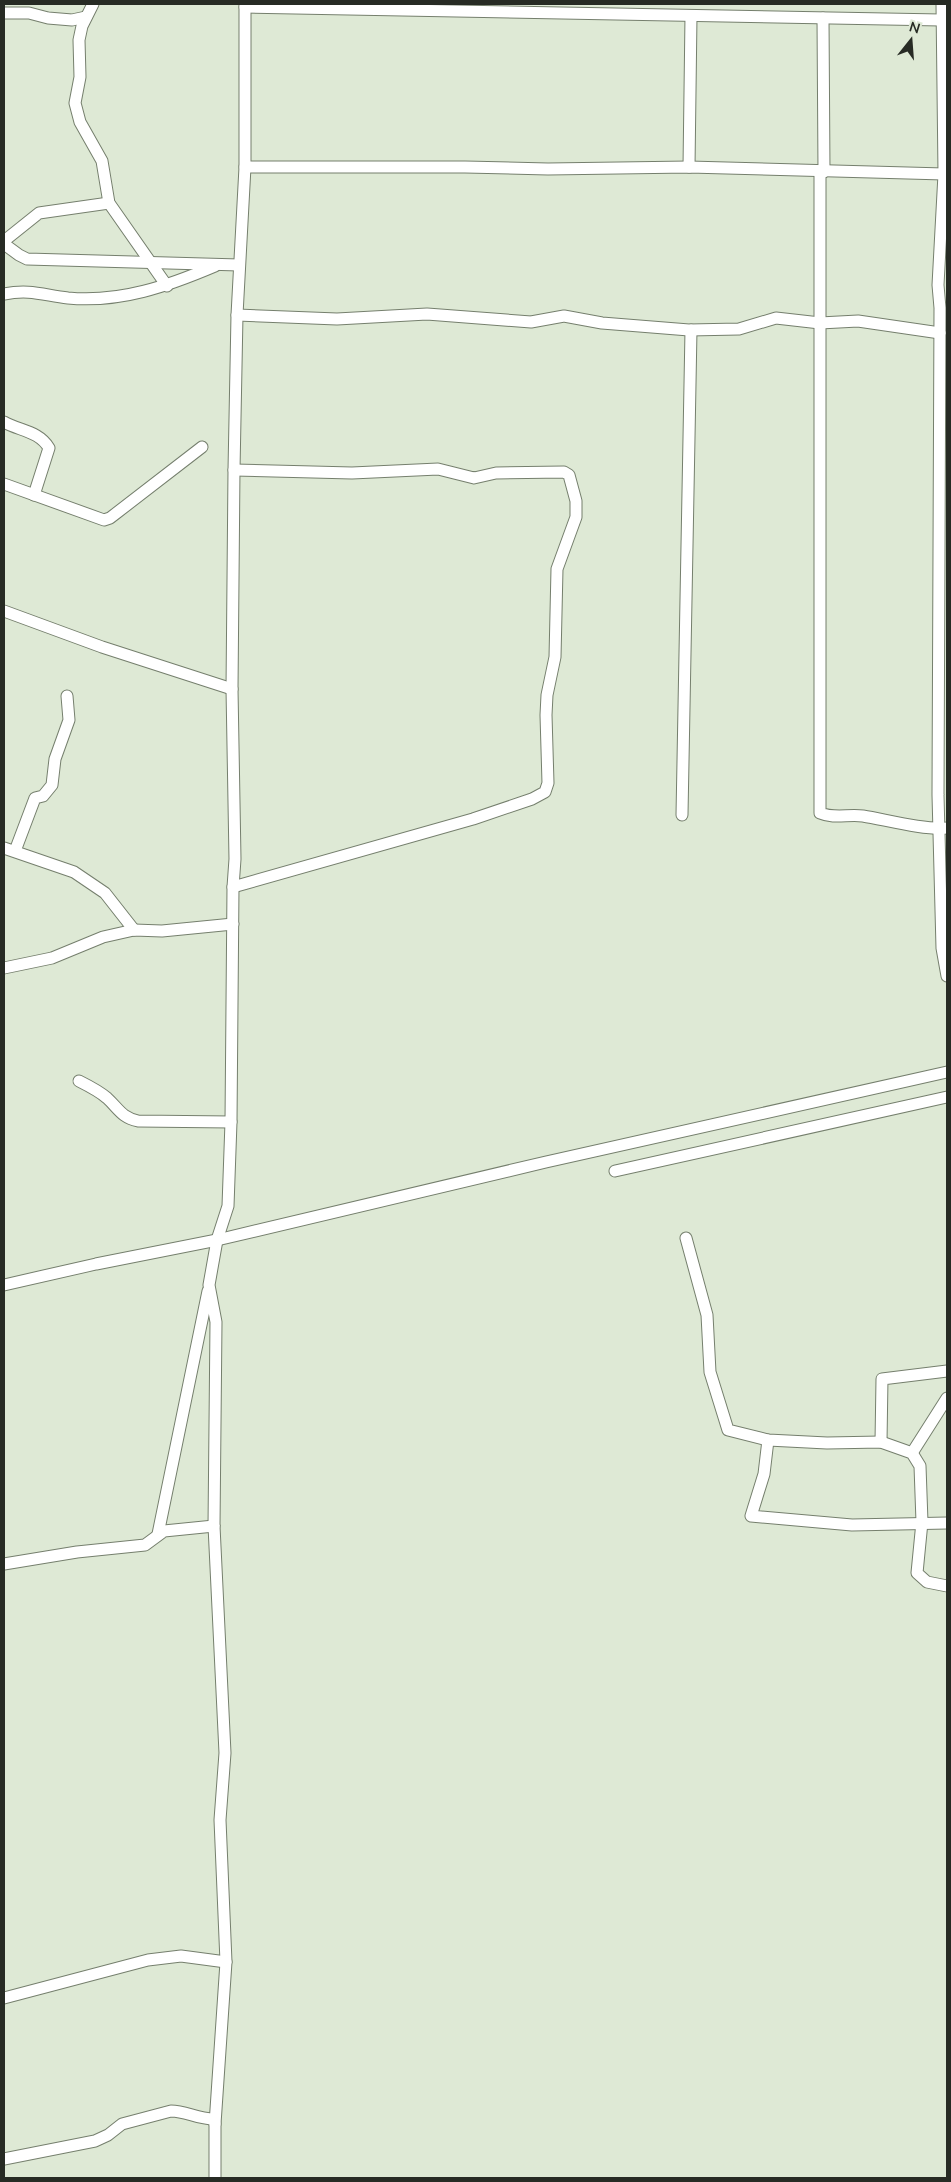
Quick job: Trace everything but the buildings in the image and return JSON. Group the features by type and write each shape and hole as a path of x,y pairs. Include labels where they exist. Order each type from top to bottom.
{"street":[{"path":"93,4 86,17 79,40 80,76 75,103 80,122 102,161 109,203 168,286"},
{"path":"942,4 944,174 938,284 944,308 940,333 938,795 944,828 942,948 947,976"},
{"path":"158,1534 217,1240 228,1206 235,859 232,689 234,470 237,315 245,167 245,6 941,20"},
{"path":"4,13 29,13 48,18 72,20 86,17"},
{"path":"689,167 691,16"},
{"path":"823,18 820,323 820,813 828,816 864,816 876,820 944,828"},
{"path":"245,167 548,169 689,167 944,174"},
{"path":"109,203 39,214 4,243 19,255 27,258 150,263 239,264"},
{"path":"4,294 22,290 68,298 134,295 168,286 219,264"},
{"path":"237,315 336,319 427,314 531,322 564,316 602,323 691,330 739,329 776,318 820,323 858,321 940,333"},
{"path":"682,815 691,330"},
{"path":"4,422 37,435 44,440 49,448 34,495"},
{"path":"4,484 104,520 110,518 202,447"},
{"path":"233,887 473,819 532,799 545,792 548,783 546,715 555,657 557,569 576,517 577,508 569,475 564,472 496,473 474,478 438,469 352,472 234,470"},
{"path":"4,611 102,647 232,689"},
{"path":"66,696 70,720 55,759 52,785 42,796 35,798 9,849 74,872 105,893 134,930"},
{"path":"4,968 52,958 103,937 134,930 162,931 233,924"},
{"path":"4,1285 96,1264 217,1240 546,1162 947,1072"},
{"path":"79,1082 105,1097 122,1115 129,1119 138,1121 231,1122"},
{"path":"615,1171 947,1097"},
{"path":"686,1238 707,1314 710,1372 728,1430 768,1440 827,1443 881,1442 912,1453 920,1466 922,1522 917,1573 927,1582 947,1586"},
{"path":"209,1285 216,1322 214,1526 225,1753 220,1820 226,1962 215,2124 215,2178"},
{"path":"881,1442 882,1379 947,1371"},
{"path":"912,1453 947,1398"},
{"path":"768,1440 764,1474 751,1516 852,1525 922,1522 947,1523"},
{"path":"4,1564 77,1552 145,1545 164,1531 214,1526"},
{"path":"4,1998 148,1960 181,1956 226,1962"},
{"path":"4,2159 95,2141 108,2135 122,2124 171,2111 179,2111 201,2119 214,2120 215,2124"}]}
